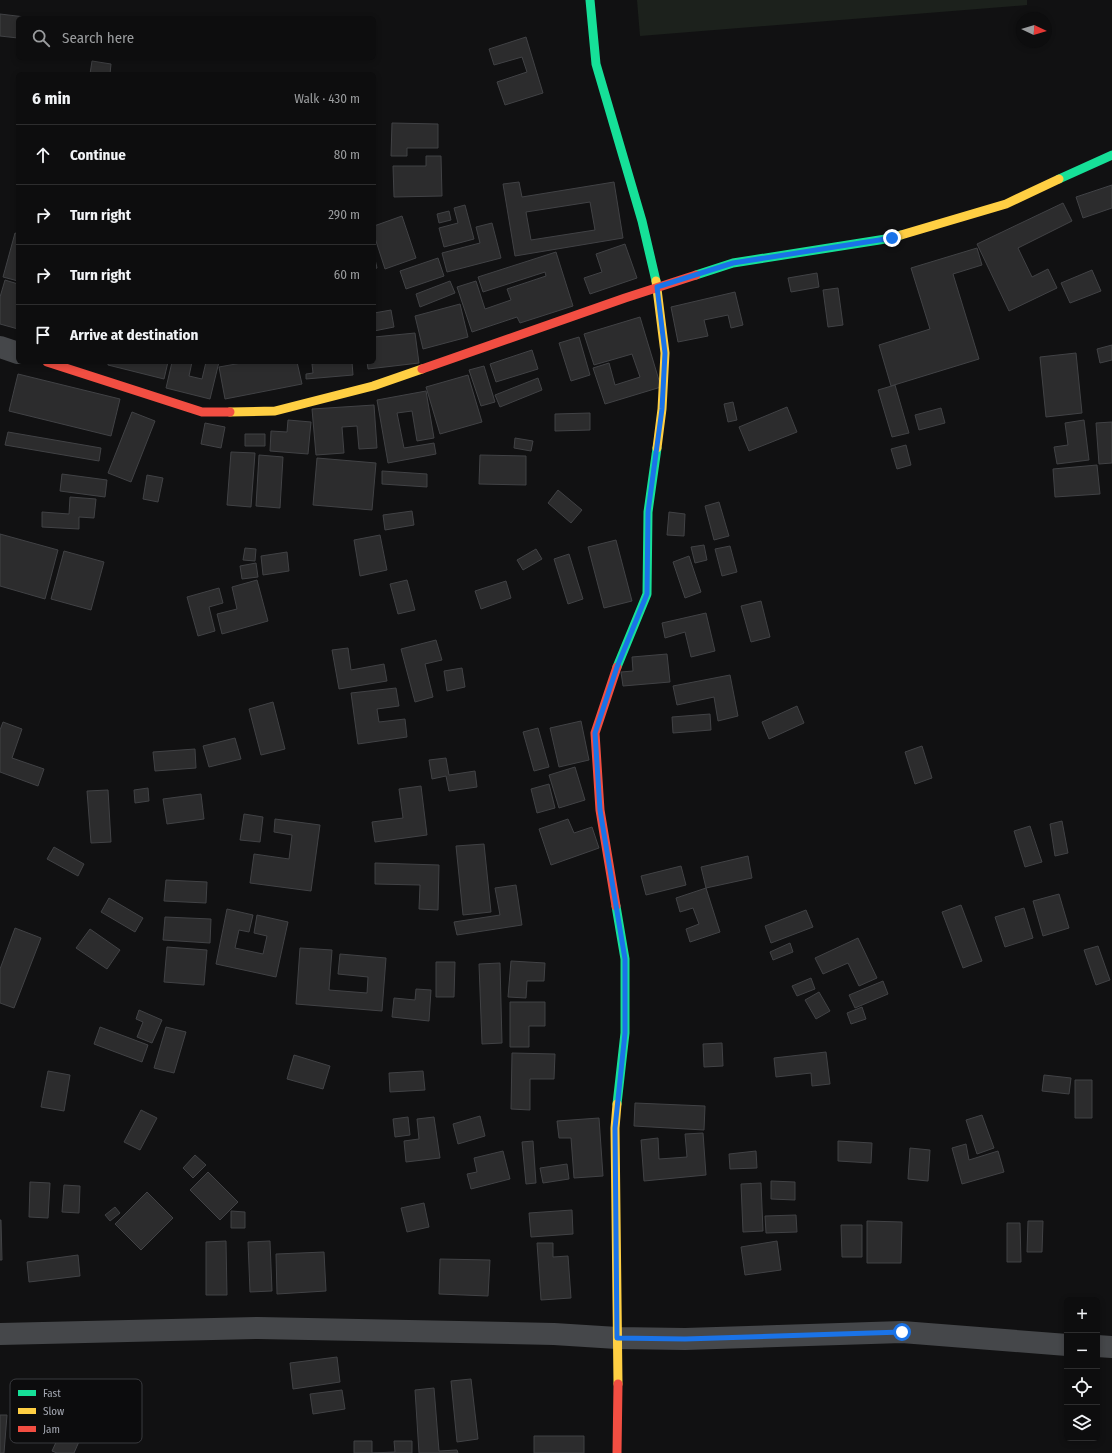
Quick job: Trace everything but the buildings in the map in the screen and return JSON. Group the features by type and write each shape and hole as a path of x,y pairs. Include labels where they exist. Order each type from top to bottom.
{"street":[{"path":"590,0 596,64 642,221 657,287 665,353 662,409 648,512 647,594 617,667 595,733 600,810 625,959 625,1033 615,1128 617,1453"},
{"path":"53,364 202,412 274,411 373,386 657,287 733,263 900,236 1006,204 1112,155"},
{"path":"0,347 16,352"},
{"path":"0,1334 258,1328 554,1334 617,1338 685,1339 902,1332 1064,1345"},
{"path":"1100,1346 1112,1347"}],"shaded area":[{"path":"637,0 1027,0 1027,5 640,36"}],"traffic: fast":[{"path":"590,0 596,64 642,221 656,281"},
{"path":"1059,179 1112,155"},
{"path":"696,275 733,263 892,238 901,235"},
{"path":"617,667 647,594 648,512 657,448"},
{"path":"616,906 625,959 625,1033 617,1104"}],"traffic: slow":[{"path":"901,235 1006,204 1059,179"},
{"path":"656,281 665,353 662,409 657,448"},
{"path":"230,412 275,411 373,386 422,369"},
{"path":"617,1104 615,1128 618,1384"}],"traffic: jam":[{"path":"422,369 625,298 696,275"},
{"path":"53,364 202,412 230,412"},
{"path":"616,906 600,810 595,733 617,667"},
{"path":"617,1453 618,1384"}],"route":[{"path":"892,238 733,263 657,287 665,353 662,409 648,512 647,594 617,667 595,733 600,810 625,959 625,1033 615,1128 617,1338 685,1339 902,1332"}]}
